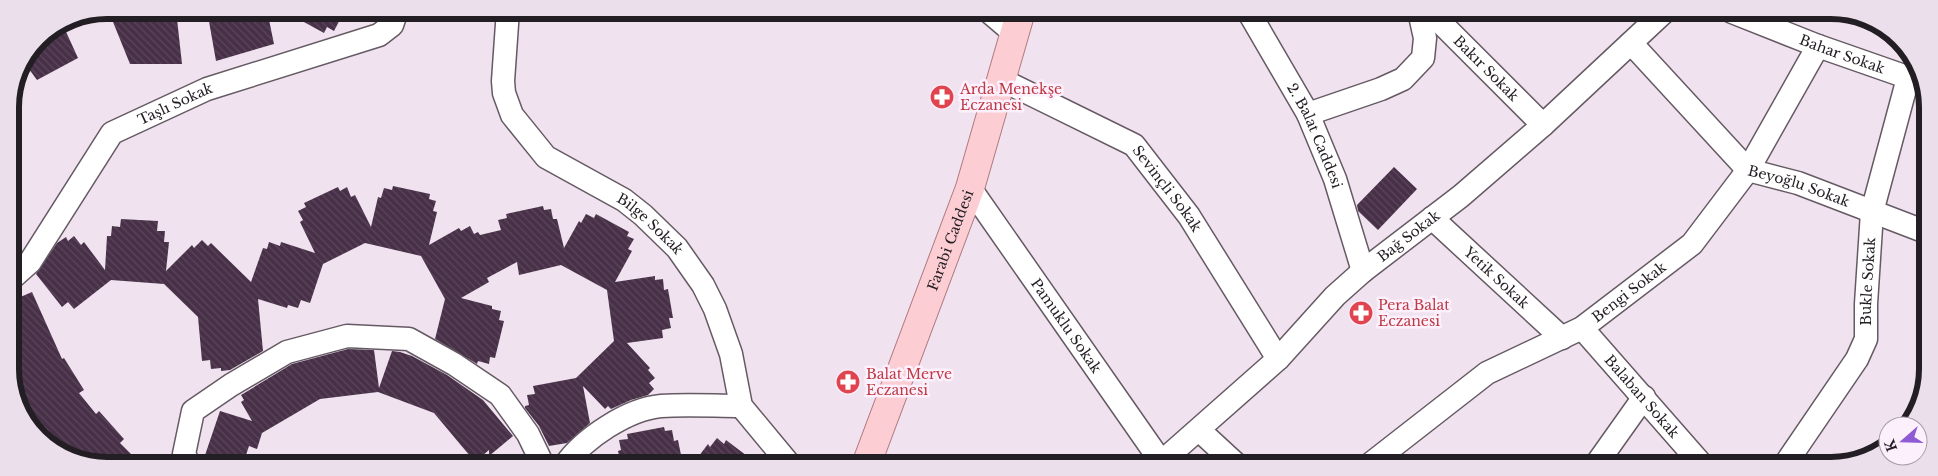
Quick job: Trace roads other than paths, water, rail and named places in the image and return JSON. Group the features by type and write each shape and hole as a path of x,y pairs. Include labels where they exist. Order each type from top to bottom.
{"main road":[{"name":"Farabi Caddesi","path":"869,457 970,188 1018,22"}],"street":[{"name":"Taşlı Sokak","path":"19,272 30,262 112,133 206,89 379,35 386,32 394,19"},
{"name":"Bilge Sokak","path":"507,19 503,81 504,93 512,115 546,157 624,200 643,215 677,248 703,285 715,309 731,354 741,406 783,457"},
{"name":"2. Balat Caddesi","path":"1253,19 1308,114 1335,179 1362,270"},
{"path":"1308,114 1373,92 1403,79 1423,58 1425,38 1421,19"},
{"name":"Bakır Sokak","path":"1436,19 1543,125"},
{"name":"Bağ Sokak","path":"1168,457 1278,359 1335,296 1362,270 1461,196 1543,125 1657,19"},
{"name":"Bahar Sokak","path":"1750,19 1818,46 1915,80"},
{"name":"Beyoğlu Sokak","path":"1631,43 1748,170 1798,183 1919,229"},
{"name":"Bengi Sokak","path":"1379,457 1487,373 1582,328 1692,244 1748,170 1818,46"},
{"name":"Sevinçli Sokak","path":"1002,80 1134,145 1189,216 1278,359"},
{"name":"Bukle Sokak","path":"1790,457 1858,360 1866,339 1866,304 1872,212 1915,82"},
{"name":"Pamuklu Sokak","path":"970,188 1155,457"},
{"name":"Yetik Sokak","path":"1432,218 1562,338"},
{"name":"Balaban Sokak","path":"1582,328 1695,457"},
{"path":"186,457 184,454 193,411 232,385 288,352 347,336 409,339 454,364 500,395 528,434 539,457"},
{"path":"1601,457 1644,397"},
{"path":"572,457 589,440 619,419 659,406 741,406"},
{"path":"1199,430 1228,457"}],"place":[{"name":"Arda Menekşe Eczanesi","path":"942,97"},
{"name":"Pera Balat Eczanesi","path":"1361,313"},
{"name":"Balat Merve Eczanesi","path":"848,382"}]}
